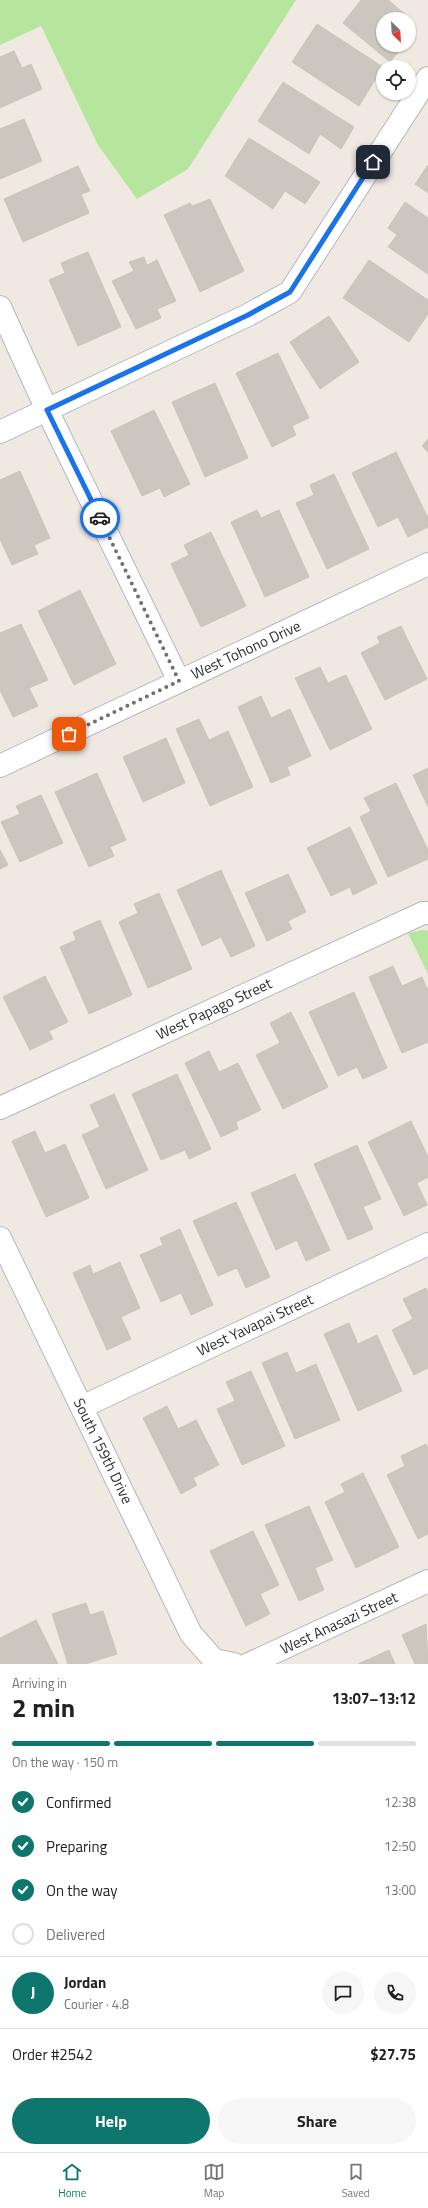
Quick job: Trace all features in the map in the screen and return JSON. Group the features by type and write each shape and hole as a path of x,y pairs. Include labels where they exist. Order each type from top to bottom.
{"street":[{"path":"0,432 248,315 290,292 428,78"},
{"path":"0,307 47,410 179,681"},
{"name":"West Tohono Drive","path":"0,766 428,564"},
{"name":"West Papago Street","path":"0,1108 423,913 428,913"},
{"name":"South 159th Drive","path":"0,1238 191,1634 224,1662"},
{"name":"West Yavapai Street","path":"82,1407 428,1244"},
{"name":"West Anasazi Street","path":"249,1664 428,1581"}],"green space":[{"path":"0,0 296,0 188,169 137,199 98,145 41,26 0,45"},
{"path":"423,930 428,931 428,974 408,933"}],"building":[{"path":"361,0 388,0 403,12 376,12 376,50 343,23"},
{"path":"317,24 376,62 376,78 359,106 292,62"},
{"path":"14,51 22,68 31,64 42,89 0,108 0,57"},
{"path":"378,52 398,52 392,60 388,60"},
{"path":"283,82 354,127 341,149 320,134 309,154 258,121"},
{"path":"24,119 42,161 0,179 0,129"},
{"path":"249,138 320,182 305,204 285,191 273,209 225,176"},
{"path":"428,165 428,193 415,184"},
{"path":"78,166 90,191 81,194 89,213 23,242 4,199"},
{"path":"210,199 244,271 200,292 164,215 190,203 192,206"},
{"path":"405,202 428,218 428,274 388,247 397,235 388,228"},
{"path":"88,252 121,327 78,346 49,280 65,273 61,263"},
{"path":"144,257 147,265 157,260 176,301 157,309 161,318 136,329 112,281 134,271 129,262"},
{"path":"369,260 428,300 428,314 409,342 343,298"},
{"path":"329,316 359,362 320,389 290,342"},
{"path":"278,353 309,418 292,426 296,435 272,447 236,373"},
{"path":"215,383 248,458 205,477 172,402"},
{"path":"154,410 190,484 164,497 160,488 142,496 111,431"},
{"path":"428,439 428,452 422,446"},
{"path":"396,452 428,518 428,527 408,537 398,517 378,527 352,473"},
{"path":"20,471 50,538 34,545 38,554 12,565 0,539 0,480"},
{"path":"334,474 369,549 327,569 296,503 314,495 310,485"},
{"path":"257,510 261,518 279,510 309,577 265,597 231,522"},
{"path":"211,532 246,606 201,627 171,564 189,555 184,545"},
{"path":"80,590 116,664 74,685 38,611"},
{"path":"21,624 48,680 29,688 38,706 13,717 0,690 0,633"},
{"path":"401,626 427,679 385,700 361,653 380,643 377,637"},
{"path":"320,667 328,683 346,675 372,729 330,750 295,678"},
{"path":"261,696 271,718 290,709 311,756 287,767 290,775 271,783 238,707"},
{"path":"199,719 209,740 228,731 253,787 210,806 176,729"},
{"path":"166,738 185,783 143,802 123,757"},
{"path":"428,768 428,807 413,775"},
{"path":"97,773 126,840 110,847 114,856 89,867 55,792"},
{"path":"396,783 428,850 428,859 388,877 360,817 371,811 364,798"},
{"path":"41,795 63,843 20,862 1,822 20,814 16,806"},
{"path":"350,827 377,883 353,895 350,887 331,896 307,848"},
{"path":"0,850 8,865 0,869"},
{"path":"221,870 255,946 231,957 221,937 202,946 177,890"},
{"path":"288,874 306,912 288,921 292,929 267,941 245,893"},
{"path":"159,893 192,969 148,988 119,922 138,913 134,904"},
{"path":"100,920 132,995 89,1014 60,947 76,940 73,932"},
{"path":"393,966 402,986 422,977 428,991 428,1042 402,1053 369,977"},
{"path":"45,976 68,1022 49,1031 53,1039 30,1050 3,997"},
{"path":"354,992 387,1068 363,1079 357,1067 338,1076 309,1012"},
{"path":"291,1012 328,1087 283,1109 256,1055 280,1043 270,1023"},
{"path":"209,1051 219,1072 238,1063 261,1110 236,1122 238,1129 221,1137 185,1063"},
{"path":"177,1074 211,1149 189,1159 185,1150 161,1160 132,1094"},
{"path":"114,1094 148,1170 106,1189 82,1135 100,1127 90,1105"},
{"path":"411,1121 428,1157 428,1177 417,1183 427,1205 404,1216 368,1142"},
{"path":"35,1131 45,1153 65,1144 89,1198 46,1217 12,1141"},
{"path":"357,1145 381,1199 363,1207 373,1229 348,1240 314,1164"},
{"path":"295,1174 330,1250 306,1261 297,1240 276,1250 251,1193"},
{"path":"236,1202 270,1277 246,1288 237,1268 218,1276 193,1221"},
{"path":"180,1229 213,1305 191,1315 181,1293 161,1302 140,1255 163,1245 160,1238"},
{"path":"120,1262 140,1308 121,1317 131,1339 107,1350 73,1273 90,1265 93,1274"},
{"path":"426,1288 428,1293 428,1368 414,1375 392,1330 413,1319 403,1299"},
{"path":"349,1323 358,1344 377,1335 402,1391 358,1411 324,1334"},
{"path":"287,1352 296,1373 316,1364 340,1420 295,1439 262,1363"},
{"path":"251,1371 285,1446 242,1465 217,1409 235,1401 226,1382"},
{"path":"167,1406 178,1429 196,1420 219,1465 193,1478 197,1485 181,1494 143,1418"},
{"path":"426,1444 428,1448 428,1534 418,1539 387,1475 405,1466 401,1456"},
{"path":"363,1473 399,1547 356,1568 325,1502 345,1492 341,1484"},
{"path":"309,1506 333,1560 315,1568 324,1590 299,1601 265,1525"},
{"path":"253,1531 279,1585 260,1594 270,1614 246,1626 210,1551"},
{"path":"86,1603 90,1615 103,1611 117,1654 85,1664 68,1664 52,1614"},
{"path":"36,1620 58,1664 0,1664 0,1638"},
{"path":"426,1624 428,1664 415,1664 402,1635"},
{"path":"389,1650 395,1664 358,1664"}],"way so far":[{"path":"69,734 179,681 100,518"}],"route":[{"path":"100,518 47,410 248,315 290,292 373,162"}]}
